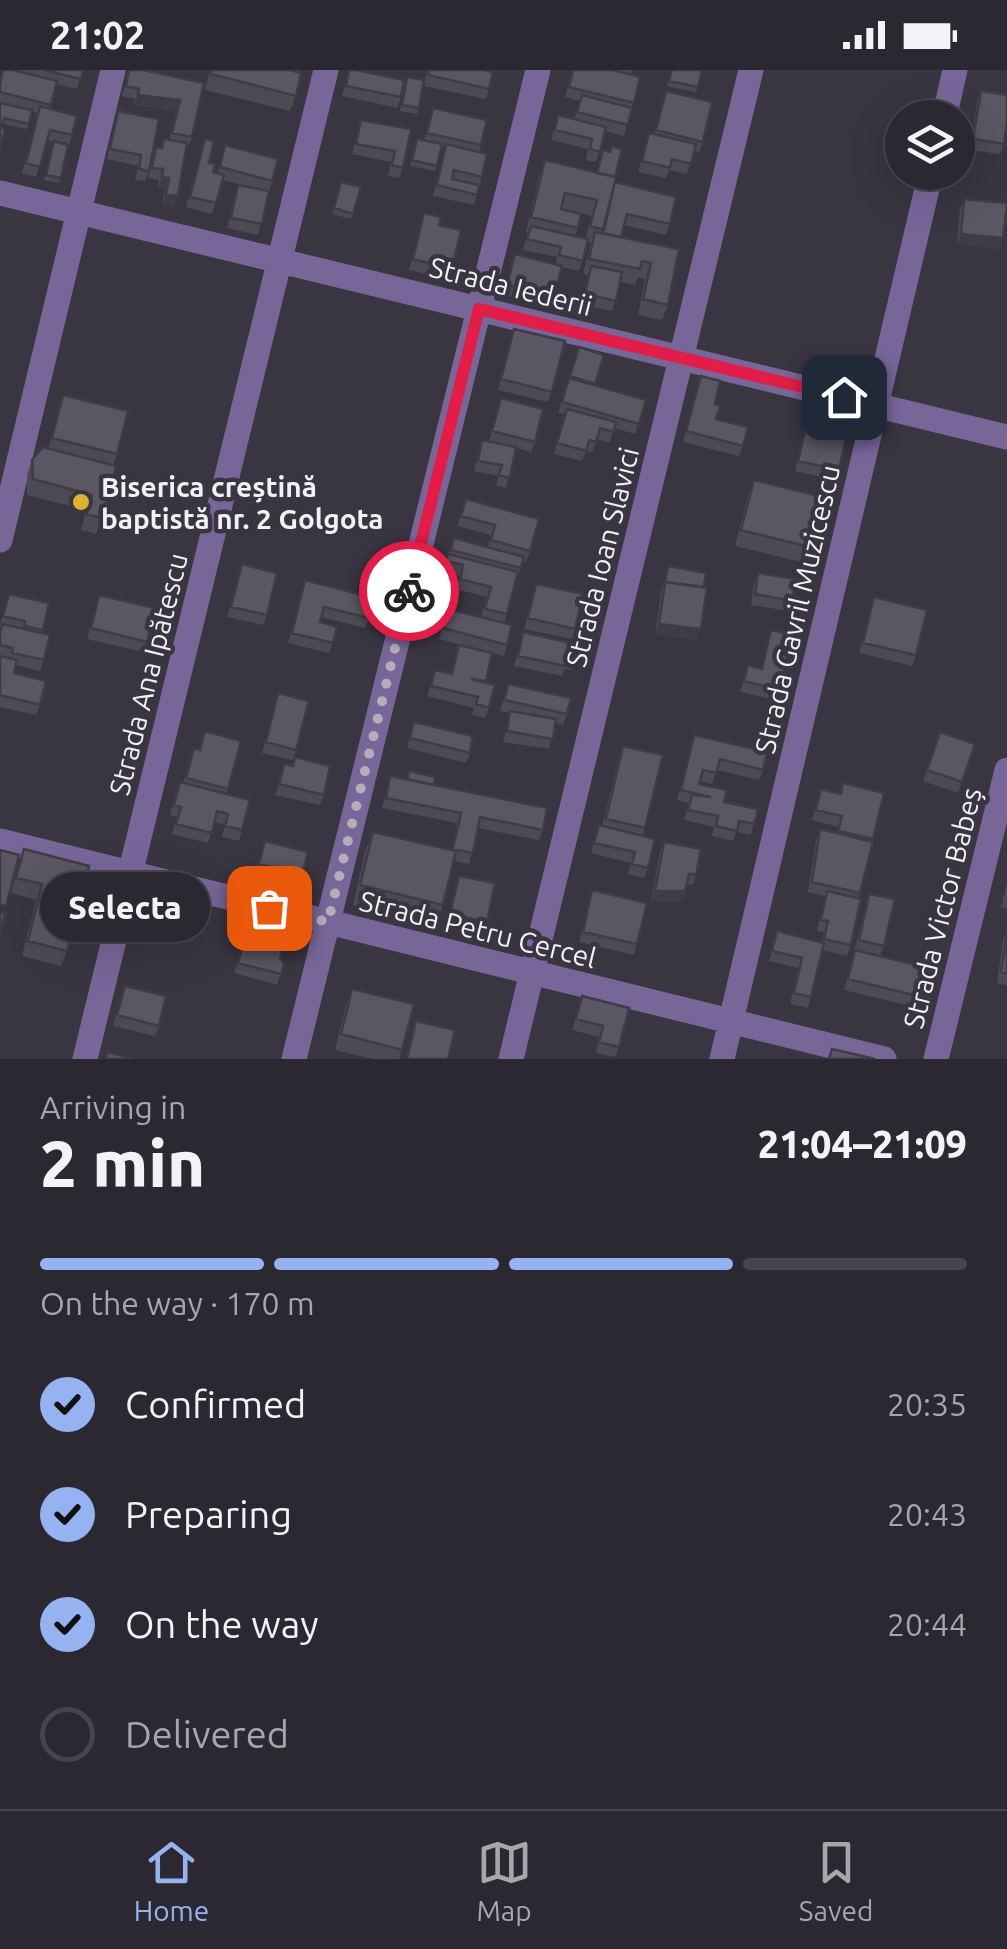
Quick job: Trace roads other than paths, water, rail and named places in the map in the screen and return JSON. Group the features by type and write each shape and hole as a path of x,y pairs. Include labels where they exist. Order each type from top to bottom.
{"street":[{"path":"0,540 113,70"},
{"name":"Strada Ana Ipătescu","path":"85,1059 326,70"},
{"path":"294,1059 538,70"},
{"name":"Strada Ioan Slavici","path":"511,1059 750,70"},
{"path":"948,100 955,70"},
{"name":"Strada Gavril Muzicescu","path":"722,1059 927,190"},
{"name":"Strada Iederii","path":"0,193 1007,437"},
{"name":"Strada Victor Babeș","path":"936,1059 1007,770"},
{"name":"Strada Petru Cercel","path":"0,840 884,1059"}],"place":[{"name":"Biserica creștină baptistă nr. 2 Golgota","path":"81,502"},
{"name":"Selecta","path":"269,908"}]}
